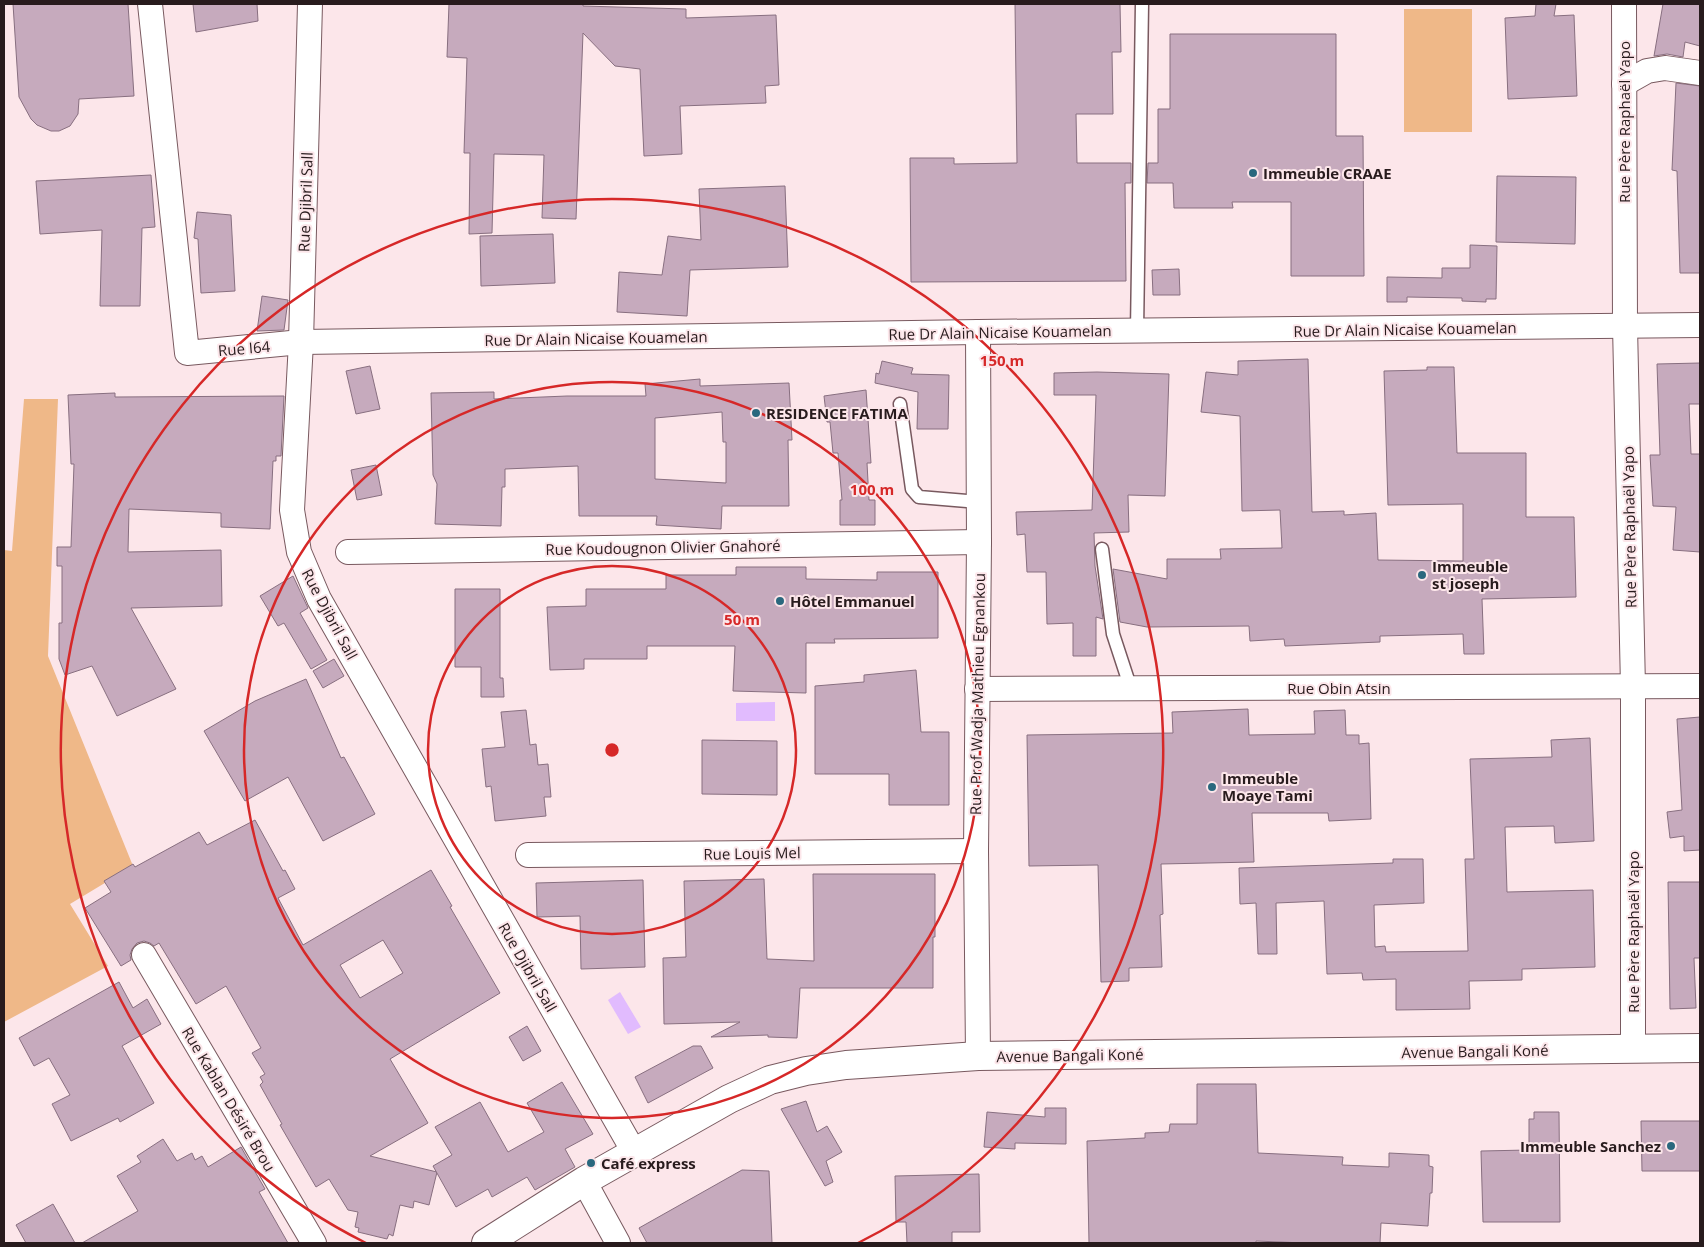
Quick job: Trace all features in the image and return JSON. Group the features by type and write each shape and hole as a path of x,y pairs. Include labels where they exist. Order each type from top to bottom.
{"street":[{"name":"Rue I64","path":"150,4 187,353 301,342"},
{"name":"Rue Djibril Sall","path":"310,4 301,342 292,510 299,552 319,599 634,1152"},
{"name":"Rue Père Raphaël Yapo","path":"1624,4 1625,326 1633,687 1632,1050"},
{"path":"1624,84 1647,71 1665,68 1700,73"},
{"name":"Rue Dr Alain Nicaise Kouamelan","path":"301,342 978,332 1700,325"},
{"name":"Rue Prof Wadja Mathieu Egnankou","path":"978,332 979,542 976,850 978,1056"},
{"name":"Rue Koudougnon Olivier Gnahoré","path":"348,552 979,542"},
{"name":"Rue Obin Atsin","path":"977,689 1700,686"},
{"name":"Rue Louis Mel","path":"528,855 976,850"},
{"name":"Rue Kablan Désiré Brou","path":"144,954 314,1243"},
{"name":"Avenue Bangali Koné","path":"486,1243 584,1181 729,1099 770,1080 806,1071 846,1065 978,1056 1700,1048"},
{"path":"584,1181 618,1243"}],"lane":[{"path":"1137,331 1142,4"},
{"path":"900,404 912,489 919,497 979,502"},
{"path":"1102,549 1113,634 1131,689"}],"shaded area":[{"path":"1404,9 1472,9 1472,132 1404,132"},
{"path":"24,399 58,399 48,656 133,866 70,904 108,966 4,1022 4,550 12,551"},
{"path":"775,702 775,721 736,721 736,703"},
{"path":"620,992 641,1027 628,1034 608,1000"}],"building":[{"path":"13,4 128,4 134,96 79,99 78,114 70,126 59,131 51,131 37,125 31,119 19,97"},
{"path":"193,4 257,4 258,21 196,32"},
{"path":"449,4 583,4 583,6 686,9 686,18 776,15 779,85 765,86 766,103 680,106 682,154 644,156 640,69 615,66 583,33 576,219 542,218 544,155 494,154 492,233 469,234 470,153 464,153 467,58 447,57"},
{"path":"1015,4 1120,4 1121,52 1112,52 1113,114 1076,114 1077,163 1131,163 1131,183 1125,183 1126,281 911,282 910,158 954,158 954,164 1017,163"},
{"path":"1536,4 1556,4 1554,16 1574,15 1577,96 1508,99 1505,18 1535,16"},
{"path":"1663,4 1700,4 1700,46 1685,42 1683,57 1667,54 1654,56"},
{"path":"1170,34 1336,34 1336,136 1363,136 1364,276 1291,276 1291,202 1232,202 1233,208 1174,208 1173,183 1147,183 1148,163 1158,163 1158,109 1170,109"},
{"path":"1676,83 1700,86 1700,273 1680,273 1677,171 1672,170"},
{"path":"151,175 155,227 142,228 140,306 100,306 102,230 40,234 36,181"},
{"path":"1497,176 1576,177 1575,244 1496,242"},
{"path":"785,186 788,267 690,270 687,316 617,312 619,272 662,275 668,236 701,240 699,189"},
{"path":"197,212 231,215 235,291 201,293 198,239 194,238"},
{"path":"553,234 555,283 481,286 480,236"},
{"path":"1470,245 1497,246 1496,299 1486,299 1486,302 1462,301 1462,298 1407,297 1407,302 1387,302 1387,277 1442,278 1442,268 1470,268"},
{"path":"1179,269 1180,295 1153,295 1152,270"},
{"path":"262,296 288,300 284,330 257,331"},
{"path":"1308,359 1312,512 1344,511 1344,515 1376,513 1378,560 1463,561 1463,504 1388,505 1384,371 1427,370 1427,367 1454,367 1457,453 1526,453 1526,517 1574,517 1576,597 1482,599 1484,654 1464,654 1463,634 1380,636 1380,642 1285,646 1284,639 1250,641 1249,626 1147,627 1120,622 1113,569 1167,579 1167,559 1221,559 1220,549 1282,548 1280,510 1242,511 1240,416 1201,412 1206,372 1238,375 1238,361"},
{"path":"882,361 913,368 911,374 949,375 948,429 917,429 918,392 875,383 876,373 879,374"},
{"path":"1700,363 1700,404 1689,404 1691,454 1700,454 1700,552 1673,550 1676,507 1653,506 1650,455 1660,455 1657,364"},
{"path":"370,366 380,409 356,414 346,371"},
{"path":"1054,373 1169,374 1165,496 1128,495 1129,532 1094,533 1095,566 1103,619 1096,617 1096,656 1073,656 1073,623 1047,624 1046,572 1027,572 1025,534 1017,535 1016,512 1092,510 1096,395 1054,395"},
{"path":"700,379 700,386 789,383 792,440 788,440 789,506 722,506 721,529 656,525 657,516 579,516 578,466 505,469 505,487 502,487 501,526 435,524 437,484 433,475 431,393 494,392 494,399 567,396 646,396 645,384","holes":["722,412 723,442 726,442 726,483 655,479 655,418"]},
{"path":"866,390 871,463 867,463 869,500 875,500 875,525 840,525 840,500 842,500 838,453 833,453 830,422 827,422 824,396"},
{"path":"115,393 115,397 284,396 281,456 276,456 276,461 273,461 270,529 221,527 221,513 129,509 128,552 221,550 222,606 131,608 176,689 117,716 92,666 65,675 59,659 59,623 62,623 62,566 57,566 57,547 71,547 74,464 71,464 68,395"},
{"path":"376,465 382,495 357,500 351,470"},
{"path":"736,567 806,567 806,579 877,580 877,572 938,572 938,638 834,639 835,643 806,643 806,693 733,691 735,646 647,646 647,659 584,659 584,669 550,670 547,607 586,606 586,589 666,589 666,575 736,575"},
{"path":"293,576 308,608 300,613 327,660 311,669 284,623 278,626 260,596"},
{"path":"455,589 500,589 500,678 503,678 504,697 481,697 481,667 455,667"},
{"path":"334,659 344,676 323,688 313,671"},
{"path":"916,670 921,732 949,732 949,805 889,805 889,774 815,774 815,686 864,682 864,675"},
{"path":"306,679 341,758 344,757 375,814 323,841 288,777 245,801 204,731 255,701"},
{"path":"1248,709 1249,735 1315,734 1314,711 1345,710 1346,735 1359,735 1359,744 1369,743 1371,819 1329,821 1328,813 1252,813 1254,862 1161,864 1163,914 1160,915 1162,967 1129,968 1129,981 1101,982 1098,865 1029,866 1027,735 1173,733 1172,712"},
{"path":"526,710 530,745 536,744 538,765 548,764 551,797 544,797 546,816 495,821 491,786 486,787 482,749 505,747 501,712"},
{"path":"1700,717 1700,850 1684,851 1684,836 1670,838 1667,812 1682,810 1677,719"},
{"path":"1590,738 1594,841 1555,843 1554,826 1505,827 1507,892 1593,890 1595,967 1522,969 1522,980 1469,981 1470,1009 1396,1010 1396,979 1363,980 1362,973 1327,974 1324,901 1276,903 1277,954 1258,954 1256,903 1240,904 1239,868 1393,863 1393,859 1423,859 1424,903 1374,905 1375,947 1385,946 1386,952 1468,951 1465,859 1474,859 1470,759 1552,757 1551,740"},
{"path":"702,740 777,741 777,795 702,794"},
{"path":"255,820 295,889 278,898 303,945 431,870 452,906 450,907 500,993 390,1059 428,1123 370,1156 437,1172 429,1205 414,1201 413,1208 400,1205 393,1236 389,1234 387,1239 358,1232 359,1228 355,1227 358,1212 348,1210 329,1179 316,1187 280,1125 282,1124 260,1085 263,1082 260,1077 265,1074 252,1053 261,1048 226,986 196,1004 159,943 154,946 144,941 137,943 132,949 131,960 121,966 85,908 111,892 104,881 133,864 135,867 199,832 207,845","holes":["383,940 403,973 360,998 340,965"]},
{"path":"813,874 935,874 933,988 800,988 797,1038 768,1037 768,1035 711,1037 740,1022 664,1024 663,958 686,957 684,881 764,879 767,959 814,961"},
{"path":"643,880 645,967 581,969 580,916 537,917 536,883"},
{"path":"1668,882 1700,882 1700,958 1694,958 1696,1008 1670,1009"},
{"path":"119,982 133,1008 147,999 161,1024 122,1046 154,1103 120,1122 118,1118 71,1141 52,1104 70,1095 49,1058 34,1066 19,1038"},
{"path":"527,1026 541,1051 523,1061 509,1037"},
{"path":"693,1046 701,1046 713,1068 648,1103 635,1077"},
{"path":"562,1082 593,1134 565,1149 575,1167 535,1190 527,1177 492,1197 488,1189 456,1207 433,1166 452,1155 435,1127 480,1102 508,1152 544,1132 527,1103"},
{"path":"1197,1084 1256,1084 1258,1153 1343,1157 1342,1165 1389,1167 1389,1153 1429,1155 1429,1166 1433,1167 1428,1226 1381,1223 1380,1243 1256,1241 1256,1243 1089,1243 1087,1141 1145,1138 1145,1133 1169,1132 1170,1124 1197,1124"},
{"path":"806,1101 817,1132 827,1126 842,1152 826,1161 833,1182 825,1186 781,1109"},
{"path":"1045,1108 1066,1108 1066,1144 1015,1143 1015,1149 984,1147 987,1112 1045,1117"},
{"path":"1534,1112 1559,1112 1560,1222 1483,1222 1481,1151 1529,1150 1529,1119 1534,1119"},
{"name":"Immeuble Sanchez","path":"1641,1121 1700,1121 1700,1171 1642,1171"},
{"path":"163,1139 177,1161 192,1153 195,1160 202,1156 208,1167 241,1147 265,1189 259,1192 288,1243 82,1243 138,1211 117,1176 141,1162 137,1156"},
{"path":"742,1170 769,1171 772,1243 647,1243 639,1228"},
{"path":"979,1174 980,1232 952,1232 952,1243 907,1243 906,1222 896,1222 895,1176"},
{"path":"53,1204 75,1243 26,1243 16,1225"}],"place":[{"name":"Immeuble CRAAE","path":"1253,173"},
{"name":"RESIDENCE FATIMA","path":"756,413"},
{"name":"Immeuble st joseph","path":"1422,575"},
{"name":"Hôtel Emmanuel","path":"780,601"},
{"name":"Immeuble Moaye Tami","path":"1212,787"},
{"name":"Immeuble Sanchez","path":"1671,1146"},
{"name":"Café express","path":"591,1163"}]}
